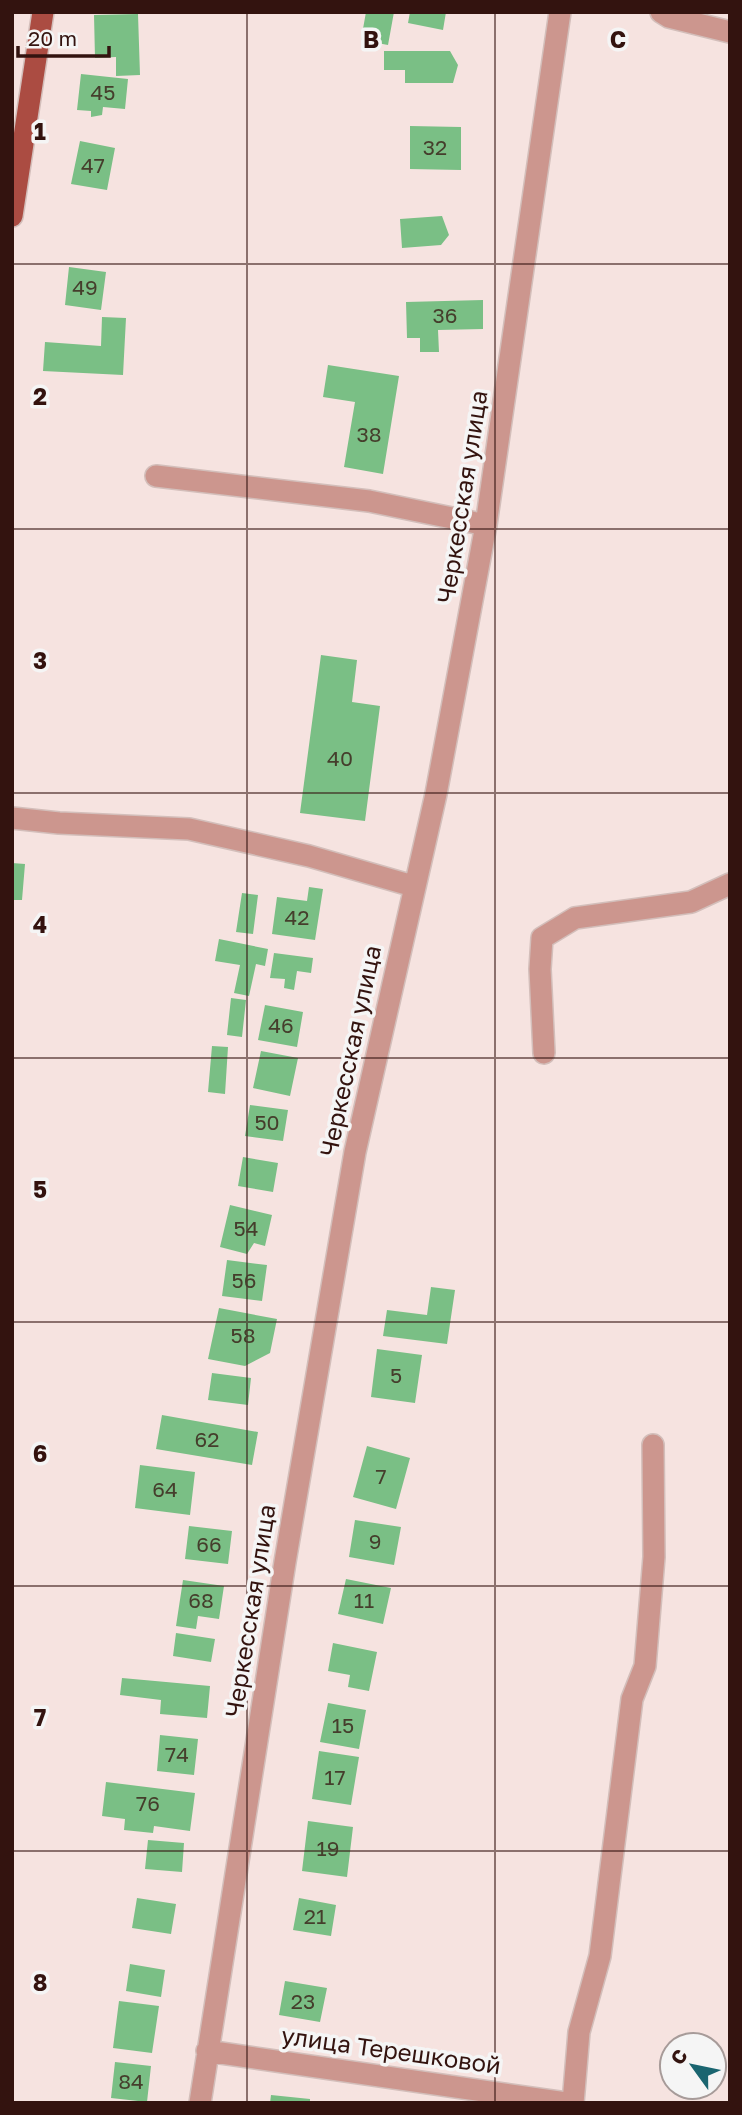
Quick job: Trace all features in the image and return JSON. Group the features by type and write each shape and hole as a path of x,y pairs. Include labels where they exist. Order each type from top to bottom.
{"main road":[{"path":"12,216 43,12"}],"street":[{"name":"Черкесская улица","path":"200,2103 283,1575 354,1162 413,886 436,794 486,525 560,12"},
{"path":"661,12 669,17 730,32"},
{"path":"156,476 369,501 486,525"},
{"path":"12,818 58,823 189,829 309,856 413,886"},
{"path":"544,1053 540,969 542,938 575,918 691,902 730,884"},
{"path":"573,2103 579,2032 600,1956 632,1699 645,1666 654,1557 653,1445"},
{"name":"улица Терешковой","path":"207,2051 566,2103"}],"building":[{"path":"366,12 394,12 388,45 361,40"},
{"path":"410,12 446,12 443,30 408,23"},
{"path":"138,14 140,75 116,76 116,57 95,58 94,15"},
{"path":"384,51 450,51 458,65 453,83 405,83 405,70 384,70"},
{"path":"81,74 128,79 125,109 103,107 102,115 91,117 91,111 77,110"},
{"path":"410,126 461,127 461,170 410,169"},
{"path":"80,141 115,148 107,190 71,184"},
{"path":"442,216 449,235 441,245 402,248 400,219"},
{"path":"69,267 106,272 101,310 65,305"},
{"path":"483,300 483,329 438,330 439,352 420,352 420,338 407,338 406,302"},
{"path":"102,317 126,318 123,375 43,371 45,342 101,346"},
{"path":"328,365 399,376 383,474 344,467 355,402 323,397"},
{"path":"321,655 357,660 352,702 380,706 365,821 300,813"},
{"path":"12,863 25,864 22,900 12,900"},
{"path":"309,887 323,889 315,940 272,934 277,897 307,901"},
{"path":"242,893 258,895 253,934 236,932"},
{"path":"219,939 268,949 265,966 256,964 249,996 234,993 240,965 215,961"},
{"path":"274,953 313,958 311,973 297,971 294,990 284,988 285,979 270,978"},
{"path":"231,998 246,1000 242,1037 227,1035"},
{"path":"265,1005 303,1012 297,1047 258,1040"},
{"path":"212,1046 228,1047 225,1094 208,1092"},
{"path":"261,1051 298,1058 290,1096 253,1088"},
{"path":"250,1105 288,1110 283,1141 245,1136"},
{"path":"243,1157 278,1163 273,1192 238,1186"},
{"path":"230,1205 272,1215 265,1246 254,1243 247,1254 220,1247"},
{"path":"227,1260 267,1265 262,1301 222,1296"},
{"path":"431,1287 455,1290 447,1344 383,1336 387,1310 427,1315"},
{"path":"219,1308 277,1319 270,1353 245,1366 208,1359"},
{"path":"377,1349 422,1355 415,1403 371,1397"},
{"path":"212,1373 251,1378 248,1405 208,1400"},
{"path":"162,1415 258,1432 252,1465 156,1449"},
{"path":"367,1446 410,1458 396,1509 353,1497"},
{"path":"140,1465 195,1472 190,1515 135,1508"},
{"path":"355,1520 401,1527 394,1565 349,1557"},
{"path":"189,1526 232,1531 228,1564 185,1559"},
{"path":"346,1579 391,1588 383,1624 338,1614"},
{"path":"183,1580 224,1586 219,1619 198,1616 196,1629 176,1626"},
{"path":"176,1633 215,1639 211,1662 173,1656"},
{"path":"333,1643 377,1652 369,1691 348,1687 350,1675 328,1671"},
{"path":"122,1678 210,1686 207,1718 160,1714 161,1700 120,1695"},
{"path":"328,1703 366,1710 359,1749 320,1742"},
{"path":"160,1735 198,1739 194,1775 157,1771"},
{"path":"319,1751 359,1757 351,1805 312,1799"},
{"path":"106,1782 195,1793 190,1831 154,1826 153,1833 124,1830 125,1819 102,1816"},
{"path":"308,1821 353,1827 347,1877 302,1871"},
{"path":"148,1840 184,1843 182,1872 145,1869"},
{"path":"137,1898 176,1904 171,1934 132,1928"},
{"path":"299,1898 336,1905 331,1936 293,1930"},
{"path":"130,1964 165,1970 161,1997 126,1991"},
{"path":"285,1981 327,1988 320,2022 279,2015"},
{"path":"119,2001 159,2006 152,2053 113,2048"},
{"path":"115,2062 151,2066 147,2102 111,2098"},
{"path":"271,2095 310,2099 310,2103 270,2103"}]}
